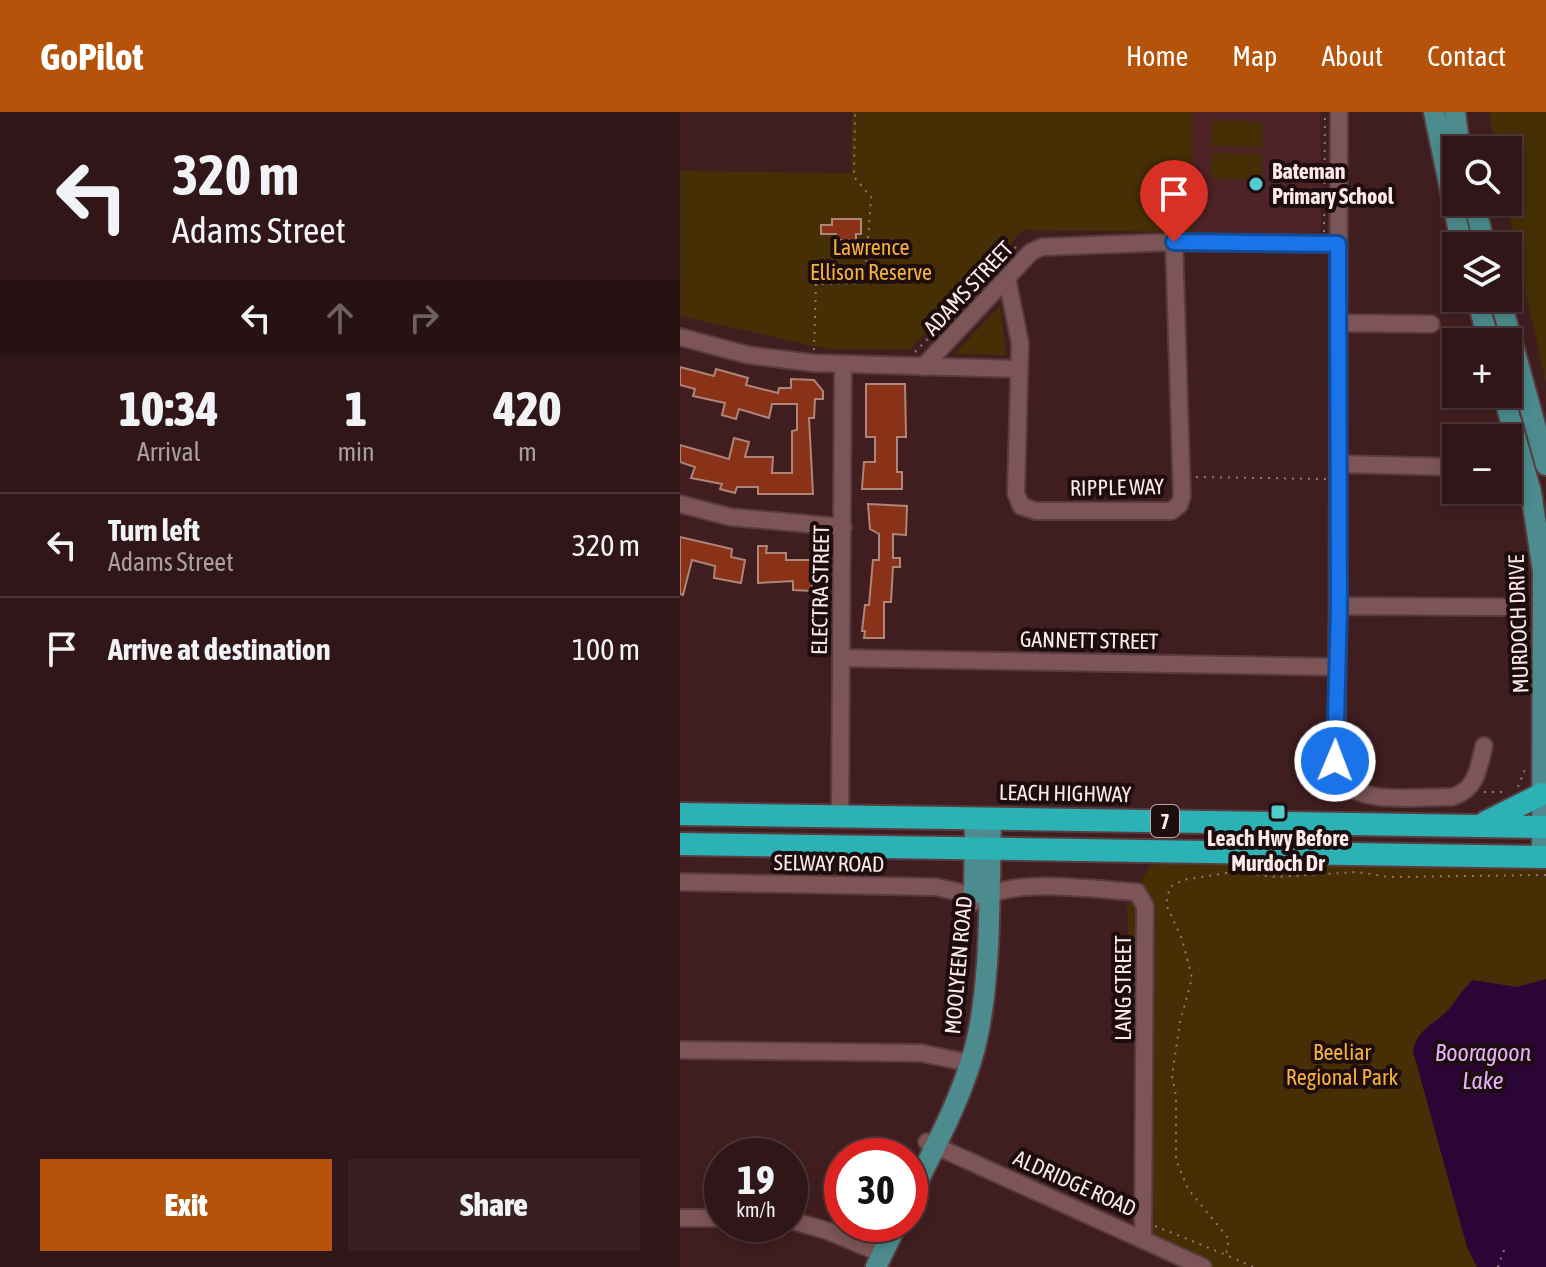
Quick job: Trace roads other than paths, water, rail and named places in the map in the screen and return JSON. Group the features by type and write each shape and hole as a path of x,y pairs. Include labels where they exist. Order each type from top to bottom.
{"highway":[{"path":"1478,826 1542,794"},
{"name":"LEACH HIGHWAY","path":"680,814 1544,827"},
{"path":"1338,823 1339,853"},
{"name":"7","path":"680,844 1339,853 1545,863"}],"main road":[{"path":"1434,112 1459,232"},
{"path":"1455,112 1458,136"},
{"path":"1504,312 1546,465"},
{"name":"MURDOCH DRIVE","path":"1507,408 1531,492 1543,571 1542,794 1545,863"},
{"name":"MOOLYEEN ROAD","path":"928,1151 966,1062 981,899 983,819"},
{"name":"MOOLYEEN ROAD","path":"928,1148 931,1143"},
{"path":"875,1260 886,1242"}],"street":[{"path":"1339,112 1337,776 1345,788 1367,795 1452,797 1465,793 1472,785 1484,746"},
{"name":"ADAMS STREET","path":"923,367 1031,252 1042,247 1174,242 1338,244"},
{"name":"RIPPLE WAY","path":"1007,278 1018,319 1016,493 1021,506 1036,511 1171,511 1179,505 1182,477 1174,242"},
{"path":"1338,323 1431,324"},
{"path":"680,337 748,355 813,363 1019,369"},
{"name":"ELECTRA STREET","path":"840,817 843,364"},
{"path":"1339,472 1442,468"},
{"path":"680,504 730,517 843,527"},
{"path":"1339,606 1502,607"},
{"name":"GANNETT STREET","path":"841,658 1336,667"},
{"name":"SELWAY ROAD","path":"680,882 936,887 981,899"},
{"name":"LANG STREET","path":"981,899 999,890 1028,888 1137,892 1145,911 1143,1230"},
{"path":"680,1050 921,1053 966,1062"},
{"name":"ALDRIDGE ROAD","path":"931,1143 1143,1230 1203,1267"},
{"path":"680,1218 704,1218"},
{"path":"808,1225 828,1231 875,1260"}],"water":[{"name":"Booragoon Lake","path":"1546,979 1546,1267 1477,1267 1467,1247 1413,1051 1423,1032 1449,1009 1473,980 1517,987"}],"place":[{"name":"Bateman Primary School","path":"1256,184"},
{"name":"Leach Hwy Before Murdoch Dr","path":"1278,812"}],"park label":[{"name":"Lawrence Ellison Reserve","path":"871,260"},
{"name":"Beeliar Regional Park","path":"1342,1064"}]}
